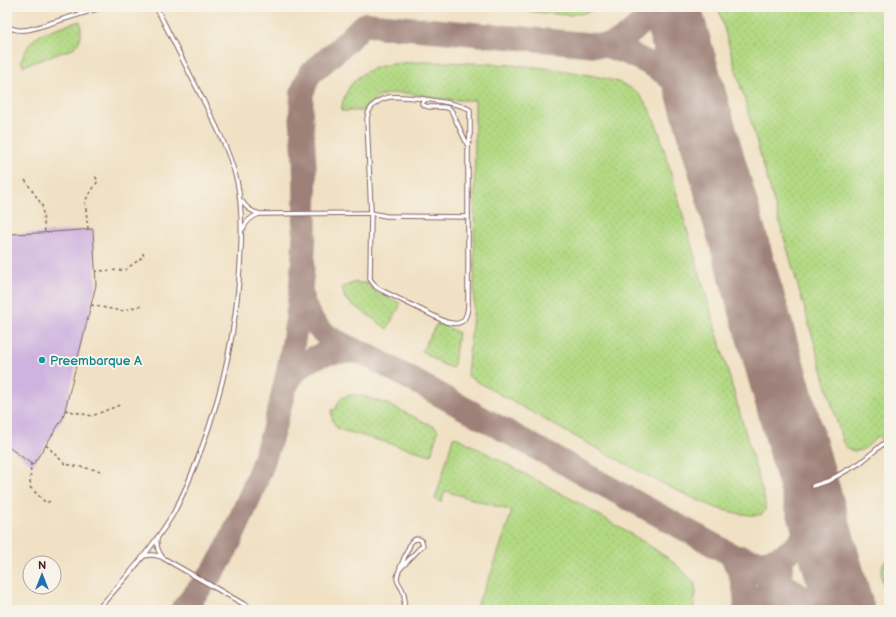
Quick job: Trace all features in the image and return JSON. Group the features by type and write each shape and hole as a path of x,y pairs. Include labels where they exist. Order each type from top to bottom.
{"lane":[{"path":"86,7 88,12"},
{"path":"7,26 12,30 24,31 103,7"},
{"path":"97,610 143,557 158,536 172,514 194,469 208,432 228,359 239,284 242,210 232,165 225,145 156,7"},
{"path":"408,97 466,107 470,110 470,137 468,146 467,314 462,322 453,324 381,290 372,284 370,280 371,213 367,119 368,112 375,103 385,98 408,97"},
{"path":"425,100 422,102 425,106 446,107 451,110 468,146"},
{"path":"240,198 243,204 250,211 260,214 371,213 386,216 468,217"},
{"path":"242,234 248,220 260,214"},
{"path":"813,486 828,480 860,463 889,439"},
{"path":"158,536 157,540 159,554 163,558"},
{"path":"400,569 421,547 421,540 416,539 411,542 400,569 397,578 403,589 405,598 402,610"},
{"path":"143,557 147,555 157,555 254,610"}],"path":[{"path":"88,229 85,201 98,181 95,176"},
{"path":"25,180 42,205 45,233"},
{"path":"96,271 126,270 144,256 142,252"},
{"path":"92,305 121,312 143,305"},
{"path":"65,410 92,416 122,404"},
{"path":"46,445 65,464 102,471"},
{"path":"31,464 30,487 46,503 52,500"}],"green space":[{"path":"499,7 600,7 579,14 568,15"},
{"path":"718,7 889,7 889,448 878,436 866,448 857,451 852,451 843,443"},
{"path":"80,21 81,29 79,40 72,49 23,66 21,61 27,49 31,42 41,34"},
{"path":"447,62 536,67 589,75 613,80 635,91 643,99 650,110 659,132 764,497 764,513 758,515 747,515 726,511 681,493 587,443 468,376 467,373 474,306 475,100 449,100 410,94 391,93 374,100 364,111 341,111 346,93 355,80 367,72 381,66 397,63"},
{"path":"356,282 367,283 378,293 400,303 400,306 387,329 346,300 342,288"},
{"path":"437,323 458,332 454,364 452,368 442,364 422,351"},
{"path":"351,395 358,395 385,403 435,427 438,431 431,455 338,429 333,420 332,410 336,409 342,398"},
{"path":"453,437 462,440 577,502 671,560 692,580 695,585 696,593 693,610 475,610 492,571 512,511 445,491 441,502 435,499"},
{"path":"889,557 889,606 881,576 883,564"}],"building":[{"name":"Preembarque A","path":"93,229 96,285 63,418 33,465 7,446 7,234"}],"taxiway":[{"path":"607,46 621,40 639,26 648,14 651,7"},
{"path":"182,610 216,567 234,532 260,470 284,390 292,349 303,266 305,184 301,114 302,93 310,74 360,28 366,24 397,27"},
{"path":"382,27 397,27 607,46 641,59 672,79 691,102 706,130"},
{"path":"301,292 304,305 316,326 333,340 367,355 730,554 774,581 792,590 819,610"},
{"path":"286,386 298,368 314,357 334,352 355,352"},
{"path":"740,557 755,561 766,561 777,558 789,552 807,531 811,514 811,508 807,500"},
{"path":"730,554 742,580 745,595 745,610"},
{"path":"755,610 782,568"},
{"path":"770,610 790,604 812,604"}],"runway":[{"path":"671,7 845,610"}],"place":[{"name":"Preembarque A","path":"42,360"}]}
